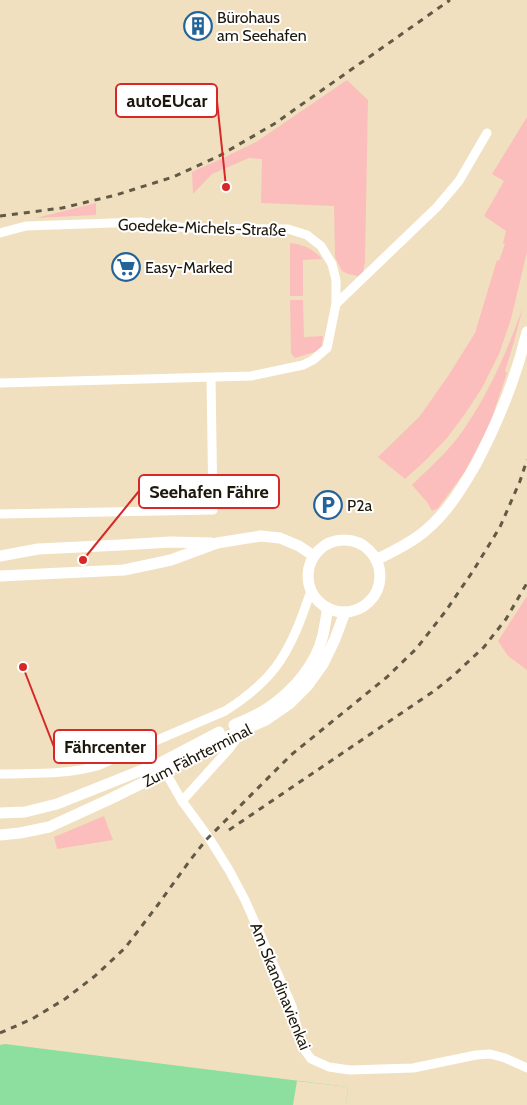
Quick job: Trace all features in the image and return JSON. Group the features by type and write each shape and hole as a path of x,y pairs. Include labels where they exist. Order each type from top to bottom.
{"street":[{"path":"336,304 437,207 459,181 487,132"},
{"name":"Goedeke-Michels-Straße","path":"0,233 26,226 141,222 187,228 288,229 307,235 320,246 332,264 336,280 336,304 327,348 313,360 303,365 251,376 0,383"},
{"path":"376,560 413,541 427,530 463,487 495,425 515,374 527,332"},
{"path":"0,514 212,510 211,378"},
{"path":"0,576 124,570 171,560 217,543 260,536 280,538 299,546 314,556 326,545 342,540 350,541 358,543 365,548 376,560 379,584 372,598 360,608 345,612 333,610 318,601 311,591"},
{"path":"0,556 38,549 170,542 217,543"},
{"name":"Zum Fährterminal","path":"0,774 62,773 88,768 225,711 242,700 276,668 295,633 311,591 308,573 314,556"},
{"name":"Zum Fährterminal","path":"0,835 49,827 108,800 215,733 244,721 268,708 296,685 307,670 323,636 328,608"},
{"name":"Zum Fährterminal","path":"0,813 25,812 57,804 163,767 266,720 289,704 308,685 335,639 345,612"},
{"path":"182,801 229,749 243,730"},
{"name":"Am Skandinavienkai","path":"163,767 182,801 206,835 245,900 292,1006 301,1045 311,1059 329,1067 350,1070 413,1068 476,1055 490,1054 506,1058 527,1068"}],"shaded area":[{"path":"347,80 368,100 365,262 363,272 358,276 342,271 335,257 334,206 261,203 262,159 249,158 212,174 193,194 192,172 256,142"},
{"path":"527,117 527,252 511,319 499,354 482,388 465,414 447,438 405,479 378,457 420,416 475,333 497,260 499,261 505,244 503,243 506,231 484,216 504,181 492,174"},
{"path":"96,203 96,215 36,218"},
{"path":"290,243 308,248 322,259 303,260 303,296 290,296"},
{"path":"290,300 303,300 304,337 323,336 321,350 295,358 291,353"},
{"path":"523,307 505,371 507,373 489,426 464,473 438,508 432,511 427,502 412,485 452,444 473,415 498,369"},
{"path":"527,596 527,670 508,656 498,641"},
{"path":"104,816 113,840 57,849 54,837"},
{"path":"5,1044 348,1087 346,1105 0,1105 0,1045"}],"pier":[{"path":"297,1081 348,1087 346,1105 293,1105"}],"railway":[{"path":"0,216 62,208 116,195 173,177 219,156 274,124 450,0"},
{"path":"0,1033 32,1019 65,999 95,976 125,948 206,840 291,755 387,677 416,649 445,612 500,527 527,460"},
{"path":"229,830 434,691 454,675 484,647 506,619 527,583"}],"place":[{"name":"Bürohaus am Seehafen","path":"198,26"},
{"name":"autoEUcar","path":"226,187"},
{"name":"Easy-Marked","path":"126,267"},
{"name":"P2a","path":"328,505"},
{"name":"Seehafen Fähre","path":"83,560"},
{"name":"Fährcenter","path":"23,667"}]}
